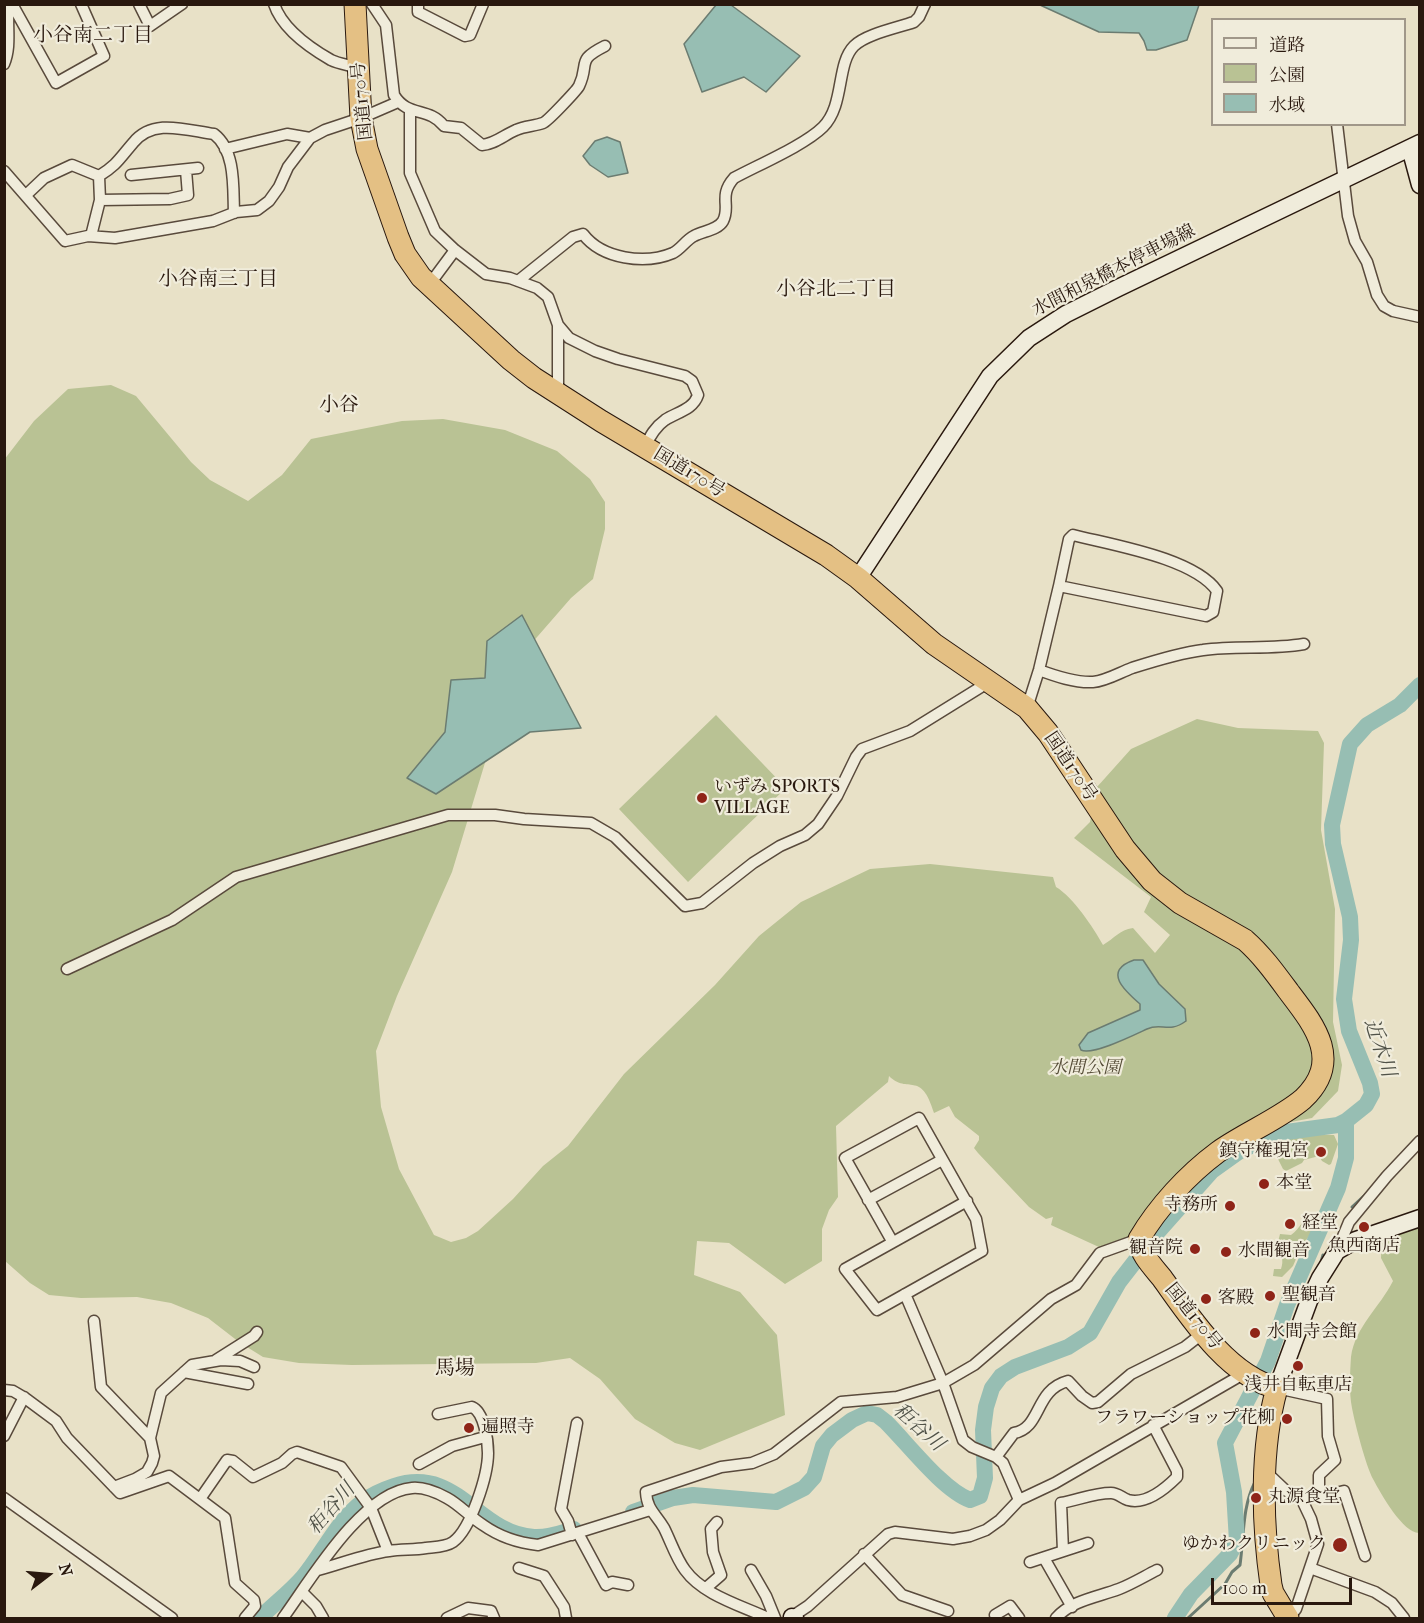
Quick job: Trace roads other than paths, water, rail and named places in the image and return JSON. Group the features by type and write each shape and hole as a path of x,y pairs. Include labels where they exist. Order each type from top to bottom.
{"highway":[{"name":"国道170号","path":"356,4 362,118 372,166 398,237 412,266 429,285 511,360 558,394 819,551 858,578 934,644 1027,708 1048,733 1142,871 1163,891 1245,940 1255,949 1318,1032 1322,1071 1310,1091 1301,1100 1248,1132 1198,1168 1161,1209 1139,1242 1151,1263 1203,1333 1247,1374 1274,1387"},
{"path":"1274,1387 1265,1470 1271,1585 1273,1593 1288,1618"}],"main road":[{"name":"水間和泉橋本停車場線","path":"858,578 990,376 1029,338 1066,314 1415,145"},
{"path":"1415,145 1419,184"},
{"path":"1274,1387 1309,1301 1337,1251 1356,1240 1419,1218"}],"street":[{"path":"10,4 56,83 104,57 81,4"},
{"path":"4,64 8,55 7,19 10,4"},
{"path":"139,4 150,26 182,4"},
{"path":"274,4 288,28 306,42 332,60 359,68"},
{"path":"372,4 386,25 394,95 398,102 410,111 431,114 438,118 444,126 461,128 482,145 490,144 517,129 551,119 571,94 578,89 586,59 591,53 605,46"},
{"path":"418,4 418,12 465,36 470,35 483,4"},
{"path":"519,281 573,237 583,234 590,243 613,253 643,260 674,252 690,238 717,227 722,223 725,214 724,196 728,184 734,178 809,139 832,116 840,92 846,60 853,47 862,40 914,22 925,4"},
{"path":"4,171 65,241 90,236 115,238 213,221 234,213 257,210 269,201 279,187 288,167 310,138 398,102"},
{"path":"410,111 410,173 435,231 454,250 486,274 519,281 537,288 548,297 558,325 558,394"},
{"path":"1337,126 1348,216 1355,241 1367,262 1377,295 1384,306 1393,311 1419,317"},
{"path":"99,176 115,167 143,132 160,127 214,134 220,139 225,149 232,172 234,213"},
{"path":"225,149 287,134 310,138"},
{"path":"26,195 44,178 72,165 99,176"},
{"path":"131,175 198,168"},
{"path":"100,200 170,199 188,195 186,170"},
{"path":"90,236 100,200 99,176"},
{"path":"429,285 454,250"},
{"path":"558,325 569,338 595,351 685,376 692,381 698,395 696,402 654,430 645,447"},
{"path":"1027,708 1039,670 1069,539 1073,535 1155,556 1198,573 1217,591 1213,612 1206,616 1059,586"},
{"path":"1039,670 1061,678 1090,682 1203,650 1286,647 1304,644"},
{"path":"67,969 172,920 236,877 448,815 495,815 591,823 615,837 685,906 702,903 753,863 805,834 818,824 837,796 862,749 910,731 989,682"},
{"path":"892,1241 845,1158 919,1118 942,1160 967,1201 976,1218 982,1251 877,1310 845,1269 967,1201"},
{"path":"1337,1251 1349,1222 1419,1141"},
{"path":"868,1200 942,1160"},
{"path":"768,1618 694,1581 683,1568 662,1525 650,1510 646,1492 721,1467 753,1463 774,1454 841,1402 897,1397 943,1383 974,1365 1051,1299 1076,1285 1100,1253 1139,1242"},
{"path":"905,1294 943,1383 963,1440 1003,1463 1019,1500"},
{"path":"94,1321 101,1388 150,1438"},
{"path":"215,1361 258,1332"},
{"path":"996,1457 1014,1433 1023,1432 1037,1414 1042,1399 1058,1384 1068,1381 1092,1403 1098,1402 1131,1374 1185,1347 1203,1333"},
{"path":"114,1487 147,1472 154,1456 150,1438 161,1393 192,1365 215,1361 240,1361 254,1366"},
{"path":"184,1372 248,1384"},
{"path":"793,1618 888,1534 895,1532 953,1539 986,1530 1019,1500 1055,1483 1153,1425 1247,1374"},
{"path":"1274,1387 1327,1399 1328,1436 1335,1460 1319,1475 1319,1494"},
{"path":"4,1390 13,1391 24,1397 56,1421 67,1438 120,1493 169,1476 225,1518 235,1583 254,1600 255,1606 245,1618"},
{"path":"4,1436 24,1397"},
{"path":"318,1570 388,1551 420,1549 452,1543 478,1500 487,1472 488,1447 480,1413 476,1408 438,1414"},
{"path":"577,1423 561,1509 606,1586 612,1582 628,1585"},
{"path":"1063,1551 1061,1503 1082,1500 1091,1495 1114,1493 1130,1500 1137,1500 1151,1496 1168,1486 1177,1477 1177,1471 1153,1425"},
{"path":"419,1464 452,1446 485,1437"},
{"path":"200,1499 227,1460 233,1461 253,1477 282,1463 297,1452 340,1467 371,1508 388,1551"},
{"path":"1265,1470 1285,1490 1302,1500 1311,1519 1318,1544 1296,1609 1288,1618"},
{"path":"283,1618 350,1525 399,1490 422,1488 444,1496 500,1535 522,1543 538,1545 650,1510"},
{"path":"1302,1500 1319,1494 1324,1496 1344,1491 1365,1556"},
{"path":"4,1498 172,1618"},
{"path":"706,1588 721,1575 713,1552 711,1529 717,1522"},
{"path":"1030,1562 1088,1543"},
{"path":"864,1554 902,1595 948,1611"},
{"path":"1044,1558 1072,1607"},
{"path":"519,1568 544,1576 564,1607 566,1618"},
{"path":"1310,1568 1376,1592 1392,1603 1404,1618"},
{"path":"751,1570 775,1618"},
{"path":"1056,1618 1060,1613 1072,1607 1098,1595 1120,1589 1157,1570"},
{"path":"302,1592 323,1618"},
{"path":"995,1615 1010,1606 1019,1618"},
{"path":"447,1618 468,1608 491,1611 494,1618"}],"water":[{"path":"716,5 731,5 800,56 766,92 744,77 702,92 684,44"},
{"path":"1040,5 1199,5 1187,40 1156,50 1147,50 1139,33 1099,32"},
{"path":"607,137 620,142 628,173 608,177 590,165 583,156 595,141"},
{"path":"522,615 581,728 530,732 436,794 407,778 445,732 451,680 485,678 487,641"},
{"path":"1134,960 1143,960 1159,984 1185,1009 1186,1021 1174,1027 1152,1027 1103,1048 1081,1050 1079,1045 1088,1033 1140,1010 1140,1004 1123,987 1118,975 1124,965"}],"waterway":[{"name":"秬谷川","path":"633,1512 673,1498 693,1495 776,1502 804,1488 814,1477 823,1446 832,1435 852,1420 867,1413 877,1415 886,1422 926,1466 949,1487 970,1500 980,1496 985,1478 983,1430 986,1407 992,1388 1001,1376 1015,1367 1068,1347 1090,1333 1119,1282 1157,1233 1212,1171 1240,1151 1279,1133 1338,1125 1366,1105 1372,1094 1370,1083 1349,1031 1344,999 1351,940 1350,917 1333,844 1332,825 1350,744 1367,725 1400,705 1420,685"},
{"name":"近木川","path":"1175,1618 1191,1594 1230,1554 1237,1541 1234,1492 1225,1443 1268,1361 1287,1305 1338,1188 1346,1158 1346,1121"},
{"path":"1352,1207 1366,1194"},
{"path":"1321,1262 1323,1255"},
{"name":"秬谷川","path":"260,1618 303,1577 353,1510 370,1497 394,1486 416,1482 435,1485 451,1492 514,1533 539,1537 574,1529"},
{"path":"1188,1618 1225,1584 1232,1572 1240,1565 1246,1512 1255,1482"}],"place":[{"name":"いずみ SPORTS VILLAGE","path":"702,798"},
{"name":"鎮守権現宮","path":"1321,1152"},
{"name":"本堂","path":"1264,1184"},
{"name":"寺務所","path":"1230,1206"},
{"name":"経堂","path":"1290,1224"},
{"name":"魚西商店","path":"1364,1227"},
{"name":"観音院","path":"1195,1249"},
{"name":"水間観音","path":"1226,1252"},
{"name":"聖観音","path":"1270,1296"},
{"name":"客殿","path":"1206,1299"},
{"name":"水間寺会館","path":"1255,1333"},
{"name":"浅井自転車店","path":"1298,1366"},
{"name":"フラワーショップ花柳","path":"1287,1419"},
{"name":"遍照寺","path":"469,1428"},
{"name":"丸源食堂","path":"1256,1498"},
{"name":"ゆかわクリニック","path":"1340,1545"}],"district":[{"name":"小谷南二丁目","path":"93,36"},
{"name":"小谷南三丁目","path":"218,280"},
{"name":"小谷北二丁目","path":"836,290"},
{"name":"小谷","path":"339,406"},
{"name":"馬場","path":"455,1369"}],"park label":[{"name":"水間公園","path":"1085,1069"}]}
